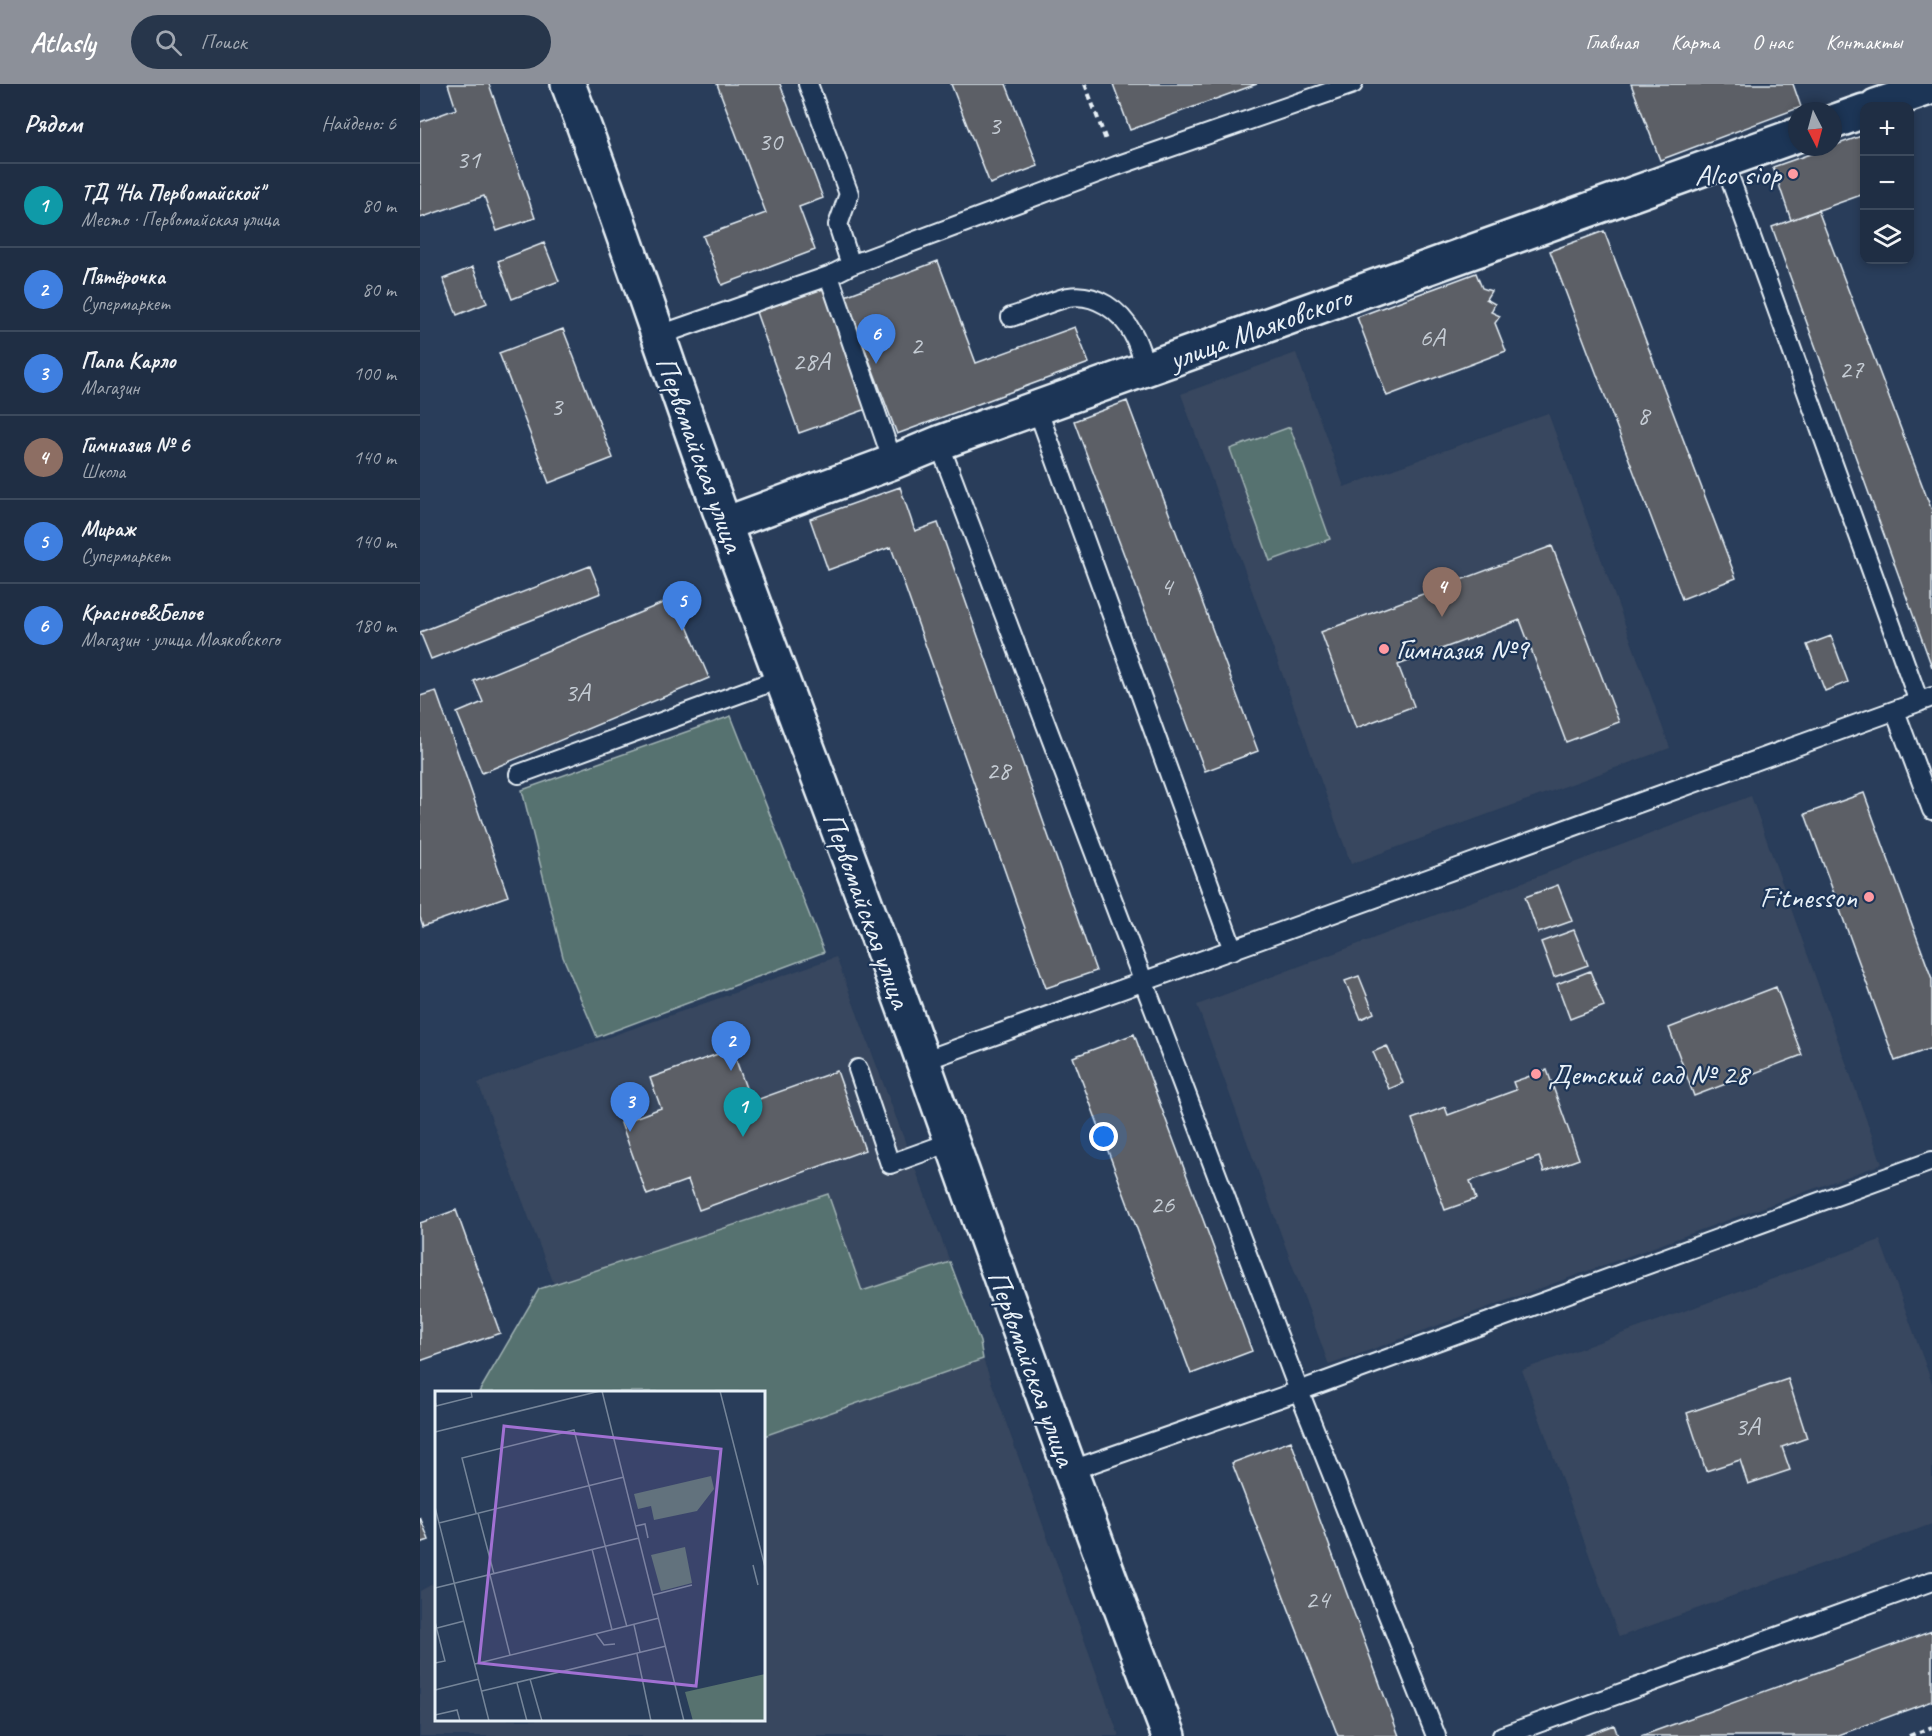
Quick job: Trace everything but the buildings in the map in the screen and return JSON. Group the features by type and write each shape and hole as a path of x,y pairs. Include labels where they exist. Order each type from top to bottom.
{"street":[{"name":"Первомайская улица","path":"568,84 608,189 657,336 725,524 923,1061 1069,1471 1169,1736"},
{"path":"1888,102 1932,87"},
{"path":"1842,119 1860,112"},
{"name":"улица Маяковского","path":"725,524 939,443 1788,138"}],"lane":[{"path":"808,84 849,194 838,225 850,265"},
{"path":"657,336 829,276 850,265 1116,166 1353,84"},
{"path":"923,1061 1926,699 1724,162"},
{"path":"829,276 893,462"},
{"path":"1011,317 1070,297 1087,297 1117,312 1133,333 1146,369"},
{"path":"1037,408 1233,950"},
{"path":"939,443 1299,1391 1436,1736"},
{"path":"519,774 782,678"},
{"path":"1895,711 1932,810"},
{"path":"858,1069 890,1164 951,1142"},
{"path":"1069,1471 1299,1391 1932,1161"},
{"path":"1502,1736 1932,1581"}],"path":[{"path":"1085,84 1116,166"},
{"path":"1909,1736 1932,1727"}],"shaded area":[{"path":"1296,353 1344,487 1548,413 1670,748 1351,864 1181,394"},
{"name":"Детский сад № 28","path":"1751,796 1882,1164 1329,1365 1197,1005"},
{"path":"836,957 950,1262 862,1291 828,1194 554,1284 478,1083"},
{"path":"1880,1240 1932,1383 1932,1524 1619,1637 1522,1370"},
{"path":"983,1359 1119,1736 420,1736 420,1591 435,1583 435,1721 765,1721 765,1436"}],"green space":[{"path":"1290,427 1330,539 1270,561 1230,449"},
{"path":"731,716 824,952 597,1037 563,957 522,790"},
{"path":"828,1194 862,1291 950,1262 980,1342 983,1359 765,1436 765,1391 480,1391 539,1289"}],"place":[{"name":"Alco siop","path":"1793,174"},
{"name":"Красное&Белое","path":"876,364"},
{"name":"Гимназия № 6","path":"1442,617"},
{"name":"Мираж","path":"682,631"},
{"name":"Гимназия №9","path":"1384,649"},
{"name":"Fitnesson","path":"1869,897"},
{"name":"Пятёрочка","path":"731,1071"},
{"name":"Детский сад № 28","path":"1536,1074"},
{"name":"Папа Карло","path":"630,1132"},
{"name":"ТД \"На Первомайской\"","path":"743,1137"}]}
